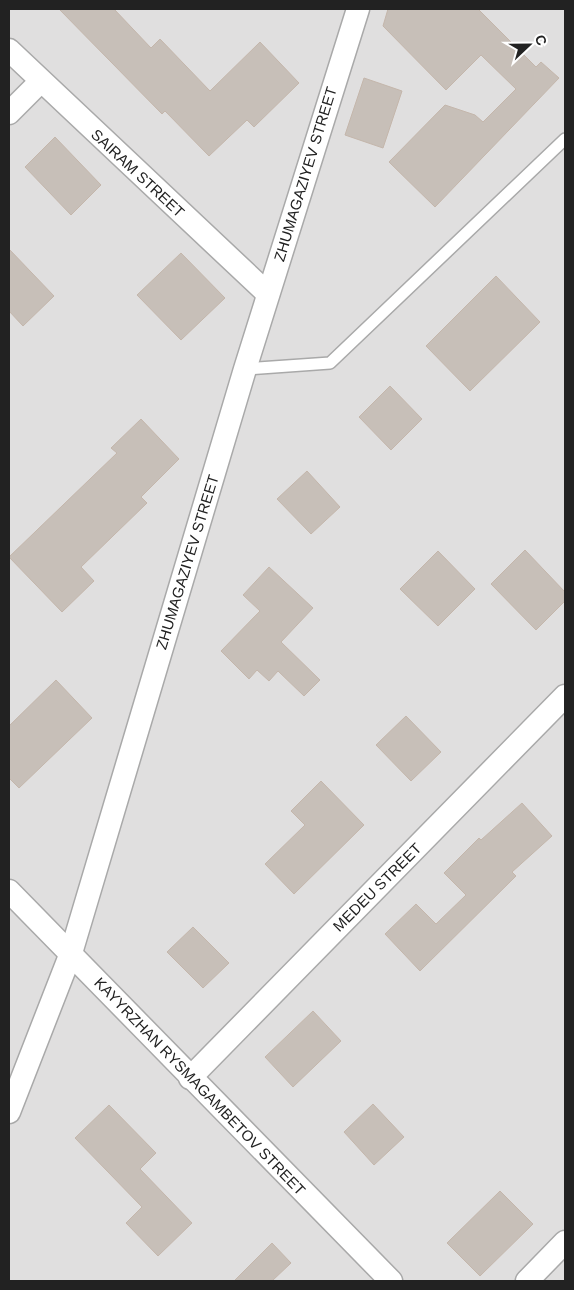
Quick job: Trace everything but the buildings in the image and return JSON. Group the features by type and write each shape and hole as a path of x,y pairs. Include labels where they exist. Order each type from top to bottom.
{"street":[{"name":"ZHUMAGAZIYEV STREET","path":"9,1112 71,953 245,369 358,9"},
{"name":"SAIRAM STREET","path":"9,50 40,82 268,294"},
{"path":"9,113 40,82"},
{"name":"MEDEU STREET","path":"190,1078 565,696"},
{"name":"KAYYRZHAN RYSMAGAMBETOV STREET","path":"9,891 190,1078 391,1281"},
{"path":"527,1281 565,1242"}],"lane":[{"path":"245,369 330,363 565,139"}],"shaded area":[{"path":"9,9 565,9 565,1281 9,1281"}]}
